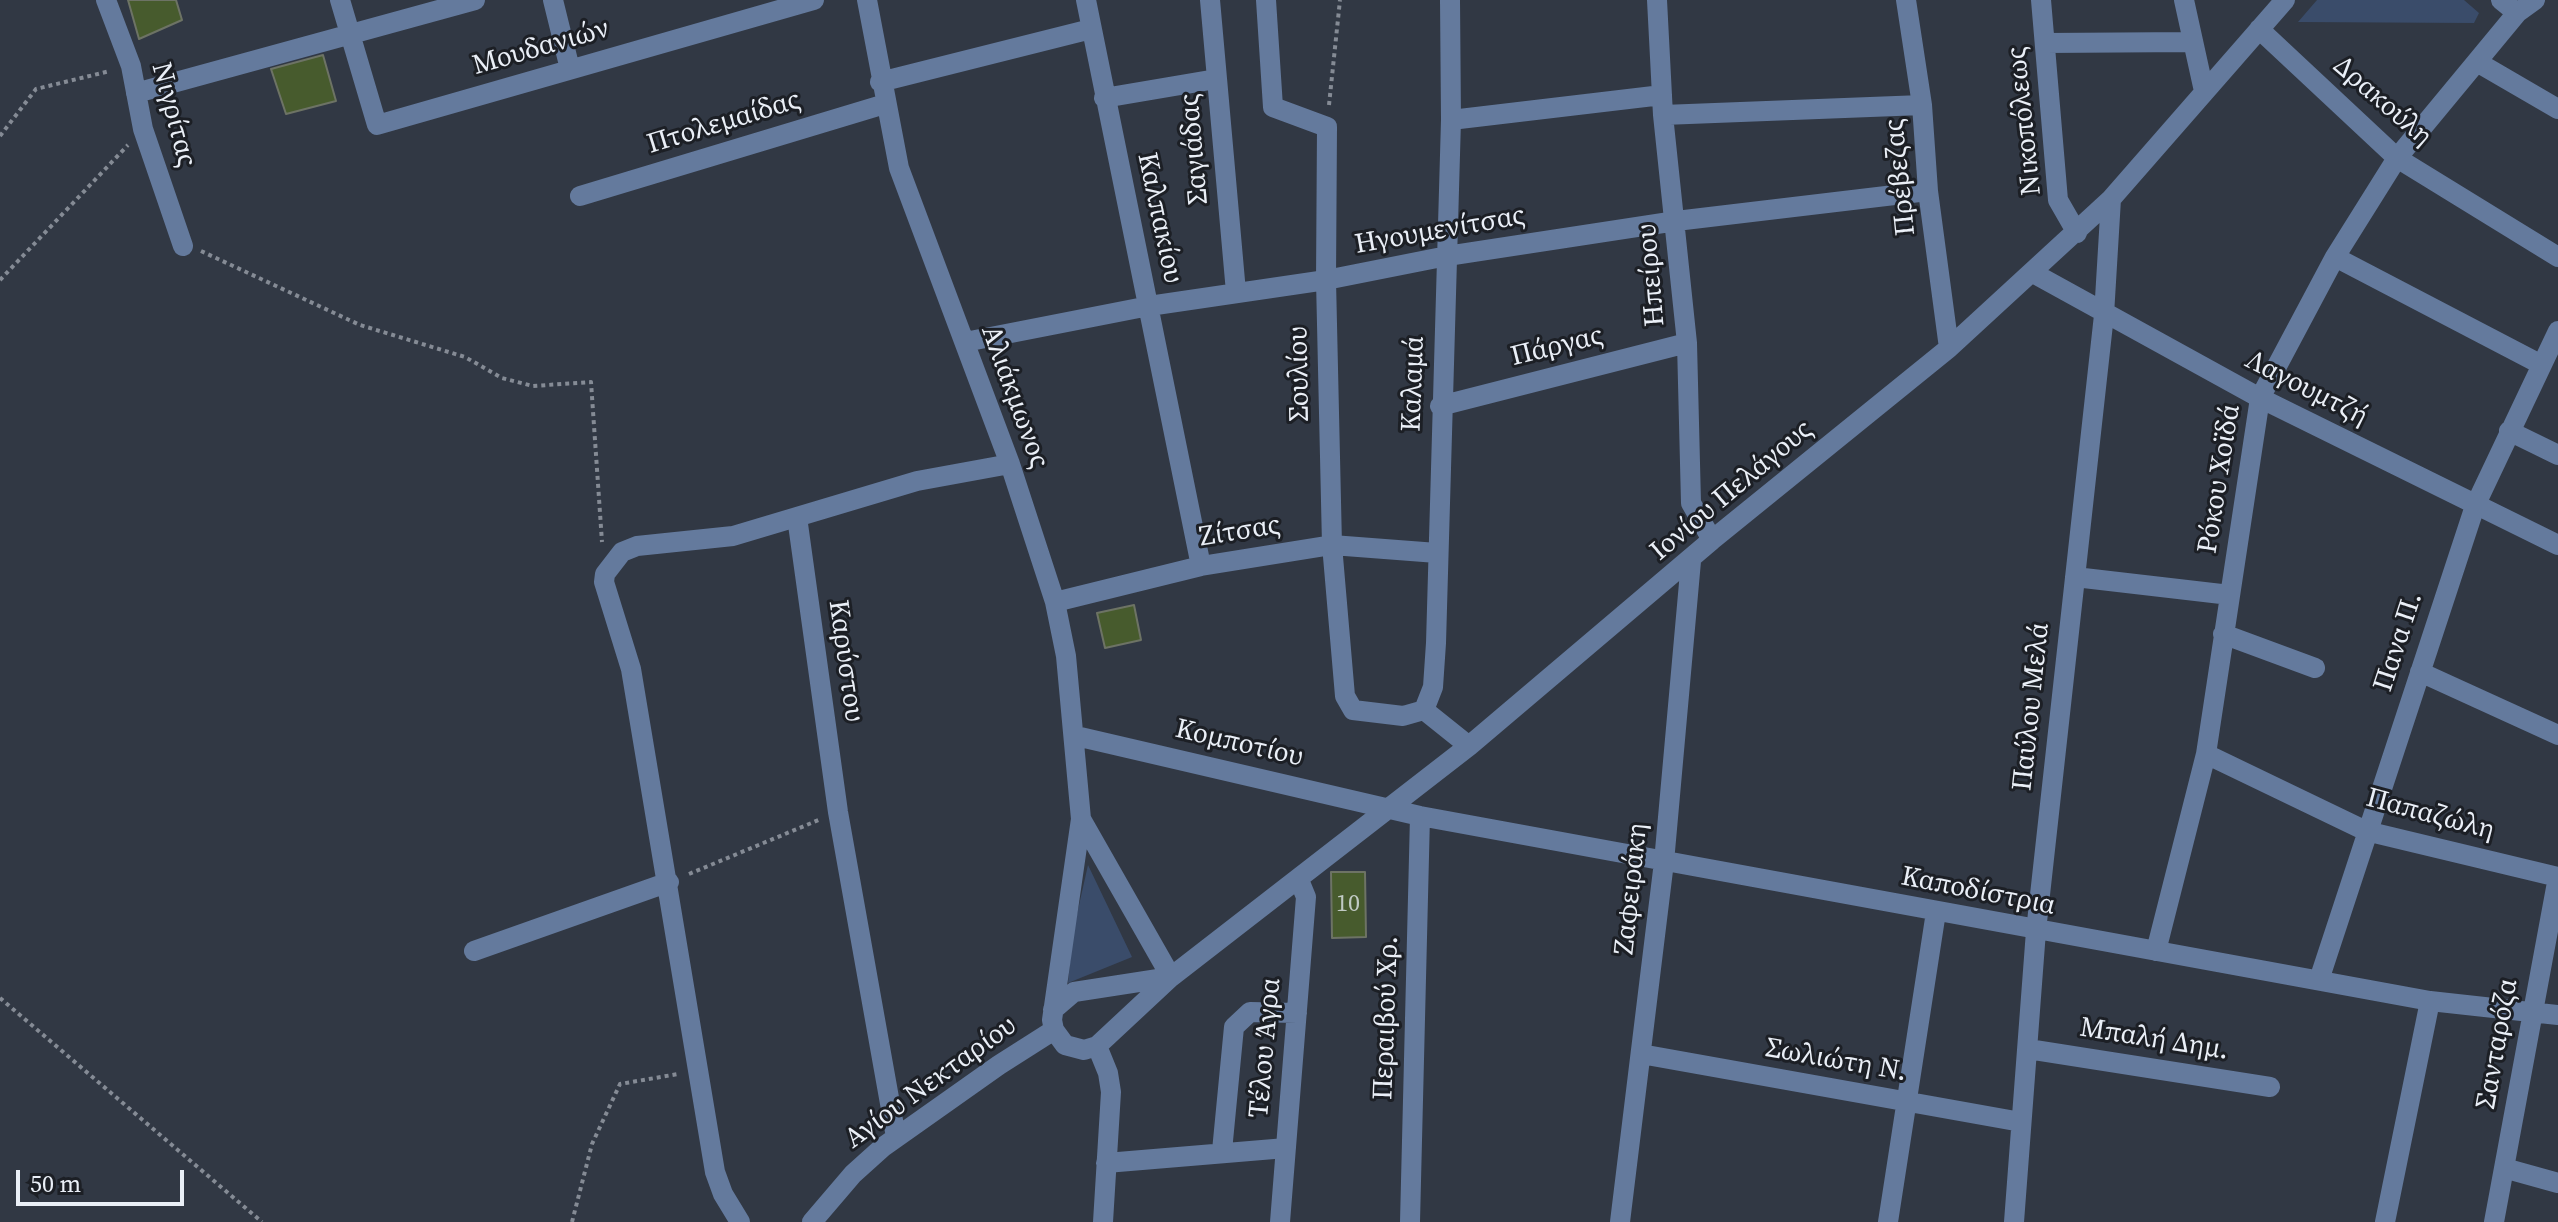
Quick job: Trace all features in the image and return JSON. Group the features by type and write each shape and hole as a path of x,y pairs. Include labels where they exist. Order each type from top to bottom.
{"street":[{"name":"Νιγρίτας","path":"106,0 131,66 143,129 183,246"},
{"path":"340,0 348,33"},
{"path":"136,93 475,0"},
{"path":"553,0 570,69"},
{"name":"Μουδανιών","path":"348,33 377,125 814,0"},
{"name":"Αλιάκμωνος","path":"867,0 880,82 899,168 1010,464 1055,602 1066,656 1076,736 1081,819 1054,1020"},
{"name":"Καλπακίου","path":"1086,0 1201,566"},
{"name":"Σαγιάδας","path":"1210,0 1236,292"},
{"path":"1266,0 1273,107 1327,127"},
{"name":"Καλαμά","path":"1424,710 1433,687 1451,120 1450,0"},
{"name":"Ηπείρου","path":"1657,0 1663,105 1687,343 1691,503 1712,540"},
{"name":"Πρέβεζας","path":"1906,0 1922,105 1928,191 1949,348"},
{"name":"Νικοπόλεως","path":"2041,0 2058,200 2077,233"},
{"path":"2184,0 2204,91"},
{"name":"Ιονίου Πελάγους","path":"1171,977 1469,746 1691,561 1712,540 1949,348 2111,199 2285,0"},
{"name":"Ρόκου Χοϊδά","path":"2156,951 2206,754 2260,398 2335,257 2397,158 2477,62 2509,7 2535,0"},
{"path":"880,82 1091,29"},
{"name":"Δρακούλη","path":"2259,29 2397,158 2558,257"},
{"path":"2045,43 2192,42"},
{"path":"2477,62 2558,109"},
{"path":"1104,98 1216,79"},
{"name":"Πτολεμαίδας","path":"580,196 885,104"},
{"path":"1451,120 1663,105 1922,105"},
{"name":"Σουλίου","path":"1327,127 1326,280 1332,545 1337,569 1345,696 1353,710 1403,716 1424,710"},
{"name":"Ηγουμενίτσας","path":"965,342 1149,306 1326,280 1447,256 1676,221 1928,191"},
{"name":"Παύλου Μελά","path":"2014,1222 2036,931 2104,315 2111,199"},
{"path":"2335,257 2540,364"},
{"name":"Λαγουμτζή","path":"2033,273 2104,315 2260,398 2558,545"},
{"name":"Πανα Π.","path":"2319,980 2475,506 2558,331"},
{"name":"Πάργας","path":"1440,406 1687,343"},
{"path":"2509,431 2558,455"},
{"path":"740,1222 723,1194 715,1172 631,669 604,582 612,561 637,546 733,536 917,481 1010,464"},
{"name":"Καρύστου","path":"797,517 838,812 896,1137"},
{"name":"Ζίτσας","path":"1055,602 1201,566 1332,545 1437,553"},
{"name":"Ζαφειράκη","path":"1620,1222 1664,862 1691,561"},
{"path":"2075,577 2230,595"},
{"path":"2223,634 2315,668"},
{"path":"2420,672 2558,735"},
{"path":"1424,710 1469,746"},
{"name":"Κομποτίου","path":"1076,736 1391,808"},
{"name":"Παπαζώλη","path":"2206,754 2366,831 2558,877"},
{"name":"Καποδίστρια","path":"1391,808 1664,862 2430,1001 2558,1015"},
{"name":"Περαιβού Χρ.","path":"1410,1222 1420,816"},
{"name":"Αλιάκμωνος","path":"1081,819 1171,977"},
{"name":"Σανταρόζα","path":"2494,1222 2558,877"},
{"name":"Τέλου Άγρα","path":"1280,1222 1306,897 1299,880"},
{"path":"474,951 669,882"},
{"path":"1888,1222 1936,912"},
{"path":"1103,1222 1111,1092 1108,1073 1097,1046 1171,977"},
{"name":"Αγίου Νεκταρίου","path":"812,1222 853,1174 896,1137 1054,1020 1074,992 1171,977"},
{"path":"2385,1222 2430,1001"},
{"path":"1222,1151 1234,1027 1250,1012 1297,1013"},
{"name":"Αγίου Νεκταρίου","path":"1054,1020 1073,1049 1097,1046"},
{"name":"Μπαλή Δημ.","path":"2028,1049 2270,1087"},
{"name":"Σωλιώτη Ν.","path":"1641,1054 2021,1122"},
{"path":"1106,1163 1286,1148"},
{"path":"2504,1168 2558,1183"}],"path":[{"path":"1327,127 1340,0"},
{"path":"0,136 36,89 131,66"},
{"path":"0,280 143,129"},
{"path":"183,246 213,254 360,325 465,357 502,378 533,386 591,382 602,546 612,561"},
{"path":"669,882 838,812"},
{"path":"0,998 262,1222"},
{"path":"572,1222 592,1144 620,1084 696,1070"}],"shaded area":[{"path":"2317,0 2464,0 2479,13 2474,23 2298,22"},
{"path":"1088,865 1132,957 1068,983 1073,932"}],"building":[{"path":"128,0 176,0 182,20 139,39"},
{"path":"323,55 336,101 286,114 271,69"},
{"path":"1134,605 1141,640 1105,648 1097,613"},
{"path":"1331,872 1365,872 1366,937 1332,938"}]}
